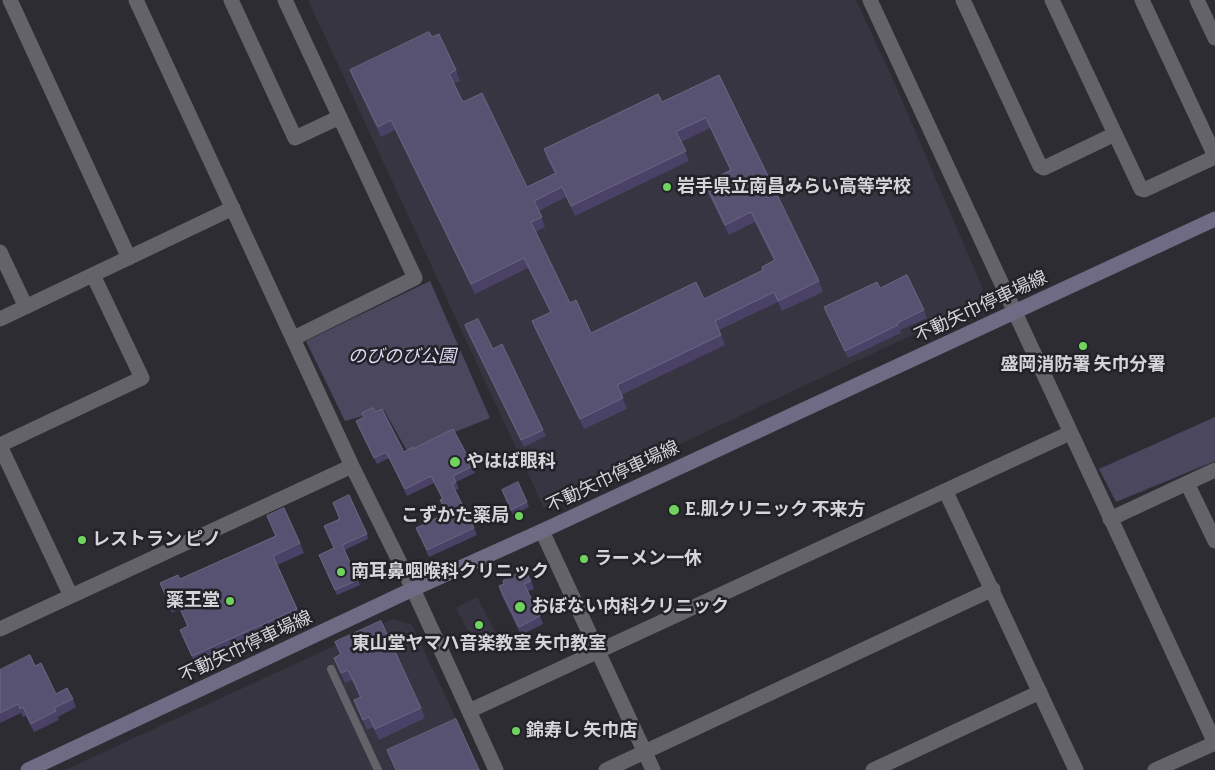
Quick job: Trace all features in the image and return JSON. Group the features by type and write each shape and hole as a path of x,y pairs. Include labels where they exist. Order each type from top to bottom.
{"main road":[{"name":"不動矢巾停車場線","path":"28,770 413,589 1215,219"}],"street":[{"path":"10,0 129,258"},
{"path":"136,0 352,466 413,589 496,770"},
{"path":"231,0 295,138 340,117"},
{"path":"285,0 415,278 294,338"},
{"path":"870,0 1215,743 1155,770"},
{"path":"962,0 1040,166 1044,168 1115,134"},
{"path":"1052,0 1141,189 1144,190 1215,156 1142,0"},
{"path":"1197,0 1215,38"},
{"path":"0,319 233,208"},
{"path":"0,252 26,307"},
{"path":"71,596 0,446 142,378 93,275"},
{"path":"469,711 1070,433"},
{"path":"0,630 352,466"},
{"path":"1110,519 1215,470"},
{"path":"1187,483 1215,541"},
{"path":"946,492 1076,770"},
{"path":"542,531 653,770"},
{"path":"606,770 992,589"},
{"path":"873,770 1040,692"}],"lane":[{"path":"331,669 378,770"}],"shaded area":[{"name":"岩手県立南昌みらい高等学校","path":"308,0 856,0 895,84 983,289 978,304 544,508"},
{"name":"東山堂ヤマハ音楽教室 矢巾教室","path":"477,597 501,643 480,654 456,608"},
{"path":"393,619 412,625 480,770 65,770"}],"green space":[{"name":"のびのび公園","path":"430,281 490,418 407,451 384,410 345,421 306,341"},
{"path":"1215,417 1215,461 1116,502 1099,469"}],"building":[{"path":"429,32 432,37 439,34 456,70 449,74 463,102 482,93 527,187 556,173 544,149 658,94 662,102 719,75 819,281 778,301 774,292 715,321 721,335 617,385 623,398 580,419 532,321 551,312 524,258 471,284 391,120 378,127 350,70","holes":["706,118 731,170 705,183 725,225 751,212 775,260 762,267 763,270 704,299 696,282 591,333 576,300 570,303 531,222 542,217 534,201 562,187 571,206 686,151 676,132"]},
{"path":"907,275 924,310 845,351 824,307 877,282 880,288"},
{"path":"478,319 493,349 502,344 543,430 521,440 465,325"},
{"path":"373,408 375,412 382,409 404,452 453,429 473,466 453,476 456,482 452,484 474,528 427,550 416,528 447,513 440,500 443,499 431,476 405,489 386,452 374,458 356,421 364,417 362,413"},
{"path":"518,482 527,502 511,510 502,490"},
{"path":"349,495 367,534 342,545 358,580 335,590 319,555 334,548 324,526 340,519 333,503"},
{"name":"薬王堂","path":"284,508 300,543 273,556 297,609 192,656 180,630 188,626 176,600 169,603 160,583 178,575 180,579 276,536 267,516"},
{"path":"525,570 531,581 524,584 540,616 519,627 499,586 504,584 503,581"},
{"path":"381,621 421,708 375,729 369,717 363,720 354,700 361,697 348,670 341,673 334,658 341,654 335,642"},
{"path":"30,655 35,666 41,663 56,694 67,688 73,699 54,708 56,711 31,724 23,707 20,709 18,704 0,713 0,670"},
{"path":"456,719 479,770 396,770 387,750"}],"place":[{"name":"岩手県立南昌みらい高等学校","path":"667,187"},
{"name":"盛岡消防署 矢巾分署","path":"1083,346"},
{"name":"やはば眼科","path":"455,462"},
{"name":"E.肌クリニック 不来方","path":"674,510"},
{"name":"こずかた薬局","path":"519,516"},
{"name":"レストラン ピノ","path":"82,540"},
{"name":"ラーメン一休","path":"584,559"},
{"name":"南耳鼻咽喉科クリニック","path":"341,572"},
{"name":"薬王堂","path":"230,601"},
{"name":"おぼない内科クリニック","path":"520,607"},
{"name":"東山堂ヤマハ音楽教室 矢巾教室","path":"479,625"},
{"name":"錦寿し 矢巾店","path":"516,731"}]}
